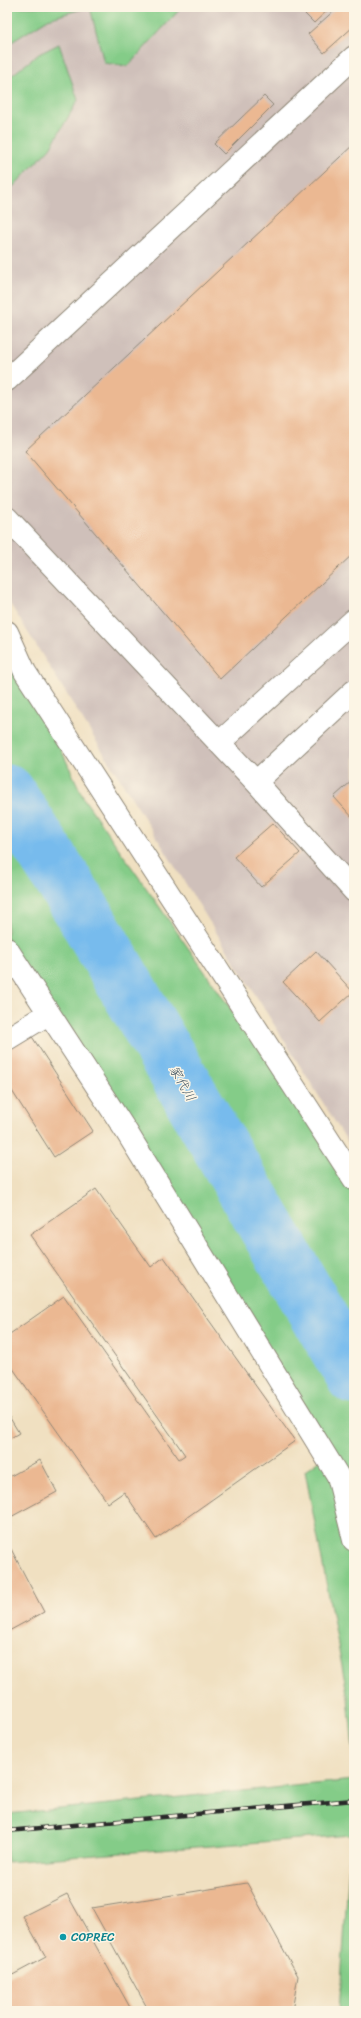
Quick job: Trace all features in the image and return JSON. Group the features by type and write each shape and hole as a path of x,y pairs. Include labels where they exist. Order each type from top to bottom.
{"street":[{"path":"7,380 354,57"},
{"path":"7,518 256,782 354,891"},
{"path":"219,743 354,620"},
{"path":"7,632 25,672 354,1179"},
{"path":"256,782 354,691"},
{"path":"7,949 48,1014 126,1131 338,1476 354,1540"},
{"path":"7,1039 48,1014"}],"shaded area":[{"path":"7,7 354,7 354,1152 7,599"}],"green space":[{"path":"7,7 88,7 48,19 7,45"},
{"path":"90,7 182,7 128,66 104,63"},
{"path":"59,44 78,100 50,148 7,193 7,79 39,54"},
{"path":"7,642 25,672 84,799 354,1185 354,1760 348,1698 305,1471 333,1450 7,954"},
{"path":"354,1780 354,2011 339,2011 351,1835 7,1862 7,1814"}],"building":[{"path":"312,7 331,7 314,23 305,14"},
{"path":"338,7 352,7 354,9 354,26 324,53 308,34"},
{"path":"264,96 273,105 224,154 214,144"},
{"path":"354,144 354,553 220,679 25,451"},
{"path":"354,779 354,819 334,797"},
{"path":"273,823 300,853 261,887 234,857"},
{"path":"316,951 353,992 320,1022 283,982"},
{"path":"29,1032 93,1131 54,1157 7,1083 7,1046"},
{"path":"96,1189 151,1267 164,1257 295,1441 156,1539 124,1492 108,1503 7,1360 7,1336 64,1296 179,1459 185,1455 30,1235"},
{"path":"7,1413 19,1433 7,1440"},
{"path":"40,1460 57,1492 7,1519 7,1478"},
{"path":"11,1549 44,1612 7,1632 7,1551"},
{"path":"247,1883 298,1976 292,2011 149,2011 92,1908"},
{"name":"COPREC","path":"67,1894 132,2011 7,2011 7,1978 46,1957 23,1916"}],"waterway":[{"name":"家代川","path":"7,793 79,905 354,1376"}],"railway":[{"path":"7,1831 354,1800"}],"place":[{"name":"COPREC","path":"63,1937"}]}
